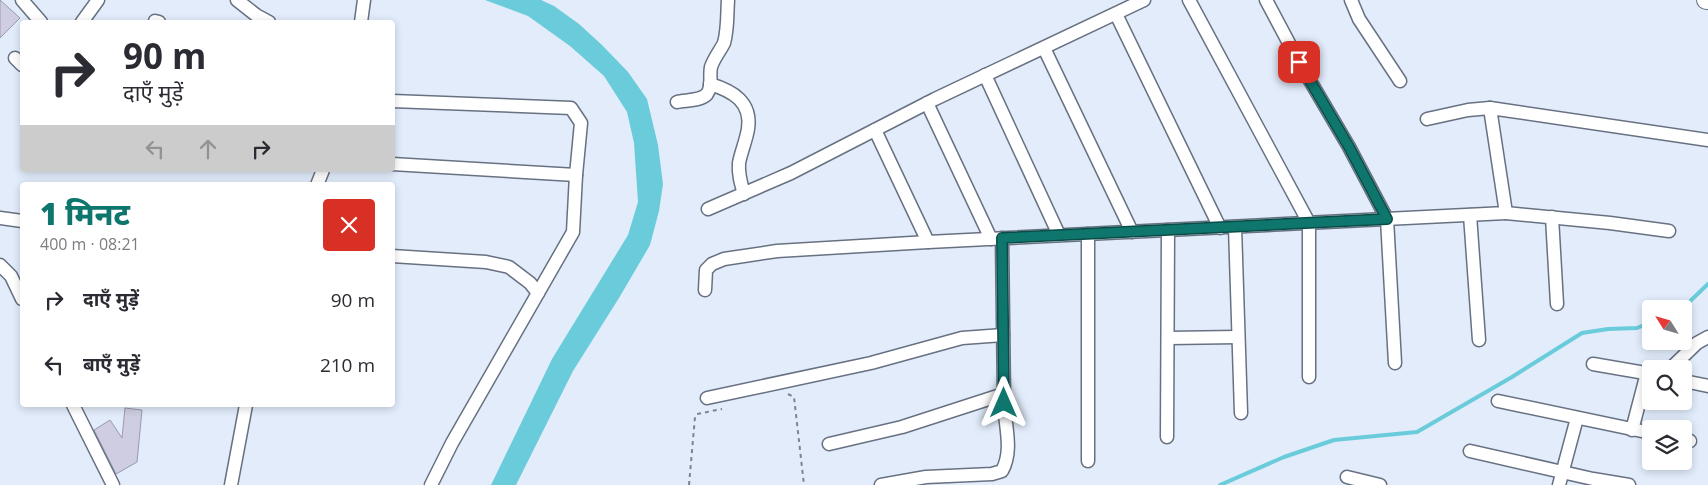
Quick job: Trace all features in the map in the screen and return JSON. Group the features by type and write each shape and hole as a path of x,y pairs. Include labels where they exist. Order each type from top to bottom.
{"street":[{"path":"22,0 39,20"},
{"path":"83,20 98,0"},
{"path":"237,0 256,19"},
{"path":"361,20 364,0"},
{"path":"677,102 700,98 707,94 710,84 710,70 726,34 728,0"},
{"path":"708,209 791,173 927,103 1144,0"},
{"path":"1189,0 1309,223 1309,377"},
{"path":"1266,0 1299,62 1349,147 1387,219 1395,363"},
{"path":"1351,0 1359,19 1400,80"},
{"path":"1116,14 1220,228"},
{"path":"1044,48 1132,232"},
{"path":"985,76 1059,236"},
{"path":"710,84 723,88 739,97 748,114 748,129 739,165 744,194"},
{"path":"395,101 571,108 580,123 573,232 452,443 431,485"},
{"path":"881,485 926,477 992,474 1002,471 1007,462 1004,335 996,238 927,103"},
{"path":"1427,119 1468,110 1490,108 1708,140"},
{"path":"1490,108 1506,213"},
{"path":"875,130 928,242"},
{"path":"395,164 576,175"},
{"path":"706,290 706,270 712,264 724,259 777,251 996,238 1506,213 1669,231"},
{"path":"1470,215 1479,340"},
{"path":"0,218 20,221"},
{"path":"1552,218 1558,304"},
{"path":"1235,227 1241,413"},
{"path":"1167,437 1168,230"},
{"path":"1088,234 1088,461"},
{"path":"395,256 486,262 510,267 538,292"},
{"path":"0,265 11,276 20,295"},
{"path":"707,398 871,363 962,338 1004,335"},
{"path":"1168,338 1238,337"},
{"path":"1679,360 1697,343 1708,337"},
{"path":"1593,364 1642,373"},
{"path":"1692,383 1708,386"},
{"path":"829,444 902,427 1004,394"},
{"path":"1632,430 1642,397"},
{"path":"1498,401 1642,432"},
{"path":"74,407 113,485"},
{"path":"231,485 246,407"},
{"path":"1559,485 1577,418"},
{"path":"1470,451 1593,480 1629,485"},
{"path":"1347,477 1380,485"}],"path":[{"path":"786,394 794,398 804,485"},
{"path":"688,485 695,417 697,414 724,408"}],"water":[{"path":"485,0 541,0 554,6 579,24 602,45 628,72 647,99 658,145 663,184 659,211 650,245 573,371 516,485 491,485 552,359 628,235 638,202 634,143 627,112 604,76 570,46 528,16"}],"building":[{"path":"0,0 20,18 0,38"},
{"path":"125,408 142,410 137,462 116,474 94,430 110,420 122,438"}],"waterway":[{"path":"1691,300 1708,284"},
{"path":"1220,485 1284,457 1334,440 1417,432 1512,377 1582,333 1608,329 1637,328 1642,326"}],"route":[{"path":"1004,403 1002,238 1387,219 1349,147 1299,62"}]}
